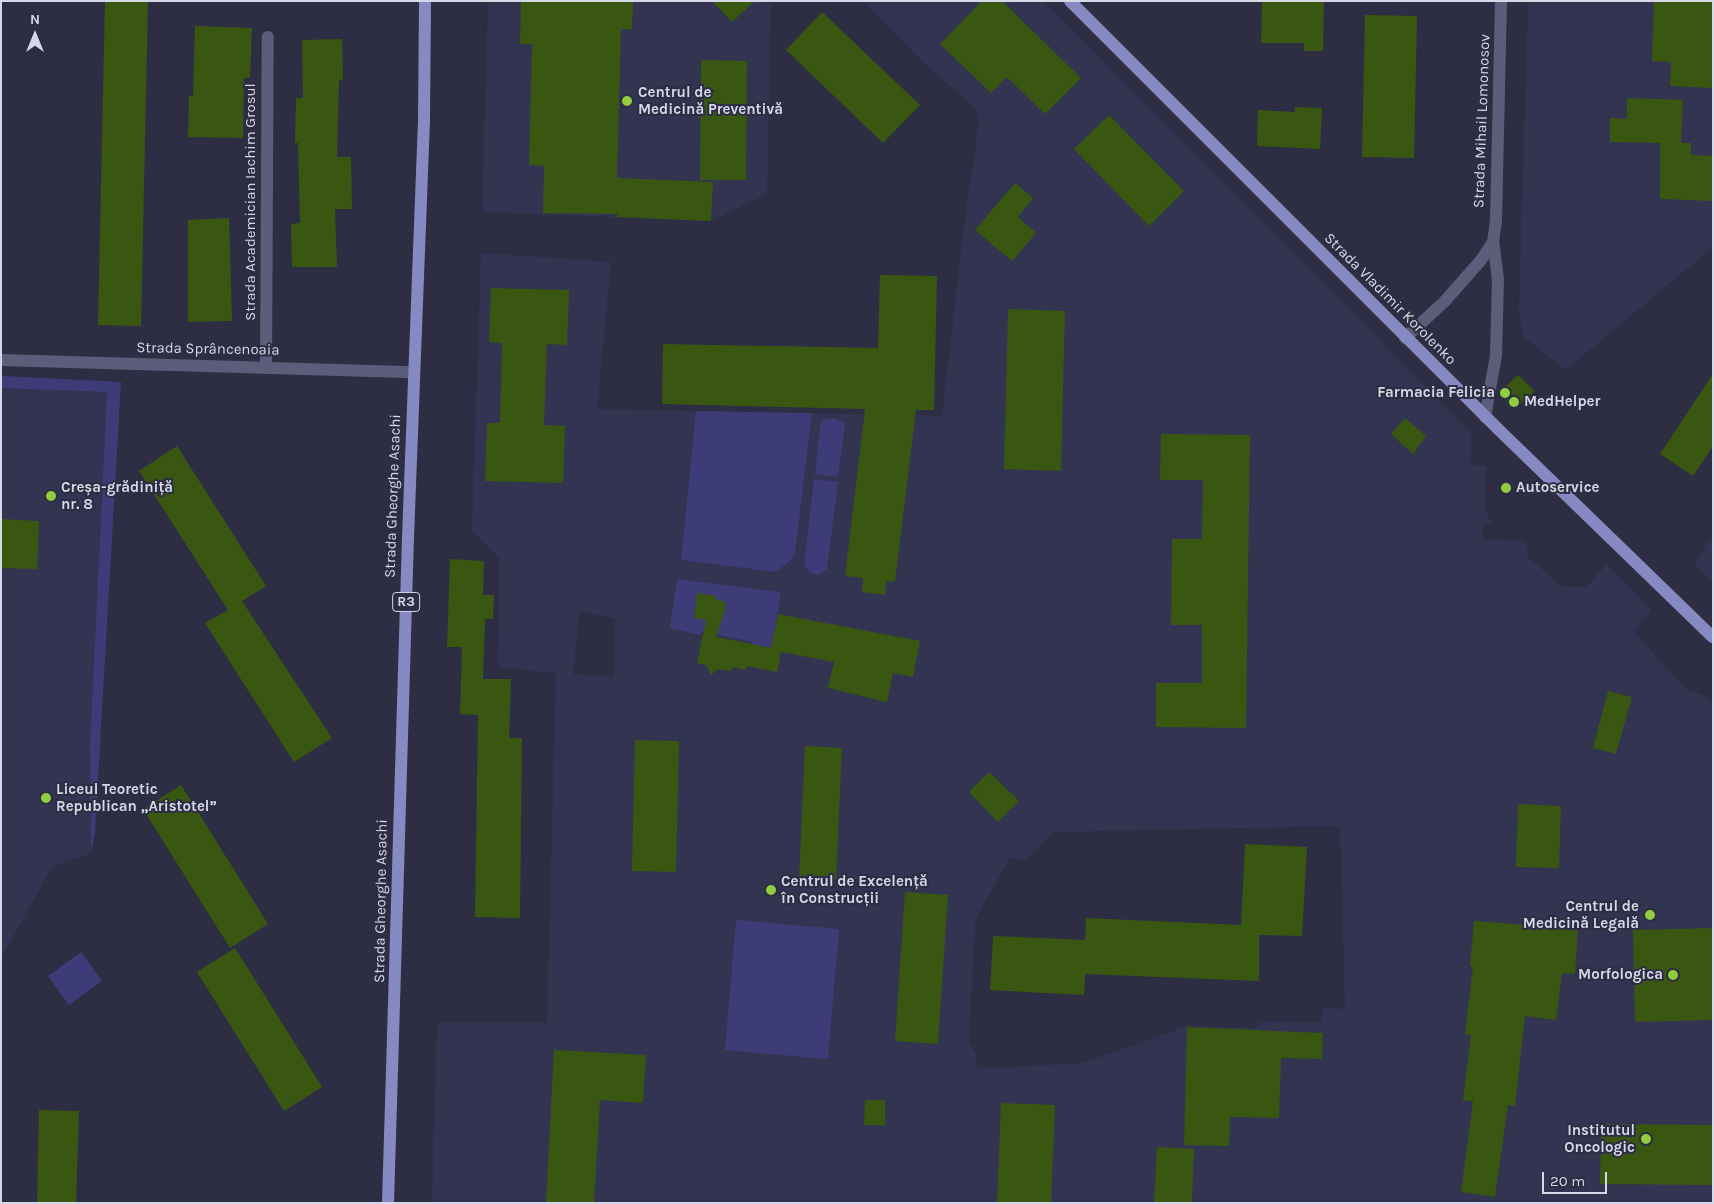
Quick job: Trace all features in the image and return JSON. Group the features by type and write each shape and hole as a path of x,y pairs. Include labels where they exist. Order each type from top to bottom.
{"main road":[{"name":"Strada Gheorghe Asachi","path":"388,1203 413,372 424,118 425,1"},
{"name":"Strada Vladimir Korolenko","path":"1070,1 1405,338 1713,637"}],"street":[{"name":"Strada Mihail Lomonosov","path":"1486,416 1496,355 1498,280 1493,242 1496,220 1501,1"},
{"name":"Strada Academician Iachim Grosul","path":"266,366 268,37"},
{"name":"Strada Mihail Lomonosov","path":"1405,338 1445,301 1481,260 1493,242"},
{"name":"Strada Sprâncenoaia","path":"1,360 266,366 413,372"}],"shaded area":[{"name":"Centrul de Medicină Preventivă","path":"488,1 776,1 771,8 767,194 711,221 482,212"},
{"path":"863,1 1043,1 1471,432 1470,465 1486,466 1485,511 1492,523 1483,523 1483,540 1526,541 1528,557 1562,587 1586,587 1607,564 1651,610 1634,632 1686,689 1702,695 1713,702 1713,1203 432,1203 437,1023 547,1023 556,673 498,667 499,558 472,531 481,253 611,262 597,409 942,416 964,225 979,123 977,109 927,66","holes":["580,611 615,619 614,677 573,674","1340,826 1345,1009 1323,1008 1321,1023 1258,1021 1257,1028 1187,1026 1083,1063 977,1069 976,1054 969,1042 975,920 1010,857 1027,861 1052,832"]},
{"path":"1531,1 1713,1 1713,247 1566,370 1523,337 1519,309 1528,5"},
{"path":"1,376 121,382 95,831 91,853 90,744 107,392 1,388"},
{"name":"Creșa-grădiniță nr. 8","path":"1,388 107,392 90,744 91,853 52,867 1,958"},
{"path":"696,411 812,413 795,552 792,559 776,572 681,560"},
{"path":"834,418 844,422 845,425 838,477 815,474 820,426 824,420"},
{"path":"814,479 838,482 827,569 818,575 810,573 804,565"},
{"path":"1713,534 1713,578 1711,580 1694,564"},
{"path":"677,579 781,592 771,650 753,647 753,642 701,631 700,635 670,628"},
{"path":"736,920 839,929 828,1059 725,1050"},
{"path":"81,952 102,981 69,1005 48,976"}],"building":[{"path":"105,1 148,1 141,326 98,325"},
{"path":"521,1 633,1 632,29 621,29 617,178 713,182 711,221 617,217 618,214 543,213 544,166 529,165 532,44 520,44"},
{"path":"712,1 755,1 732,22"},
{"path":"982,1 1002,1 1081,78 1045,114 1007,77 991,93 940,44"},
{"path":"1262,1 1324,1 1323,51 1304,51 1304,43 1261,43"},
{"path":"1654,1 1713,1 1713,88 1670,86 1671,62 1652,61"},
{"path":"822,12 920,105 883,143 786,50"},
{"path":"1365,15 1417,16 1414,158 1362,157"},
{"path":"195,26 252,28 250,78 244,78 243,138 188,137 189,96 193,96"},
{"path":"342,39 343,80 339,80 337,157 351,157 352,209 335,209 337,267 292,267 291,224 300,223 298,143 295,143 296,98 303,98 302,40"},
{"path":"701,60 747,61 746,180 700,180"},
{"path":"1627,98 1683,100 1681,143 1691,143 1691,155 1713,156 1713,201 1660,199 1660,143 1610,142 1610,118 1627,119"},
{"path":"1295,107 1322,108 1320,149 1257,146 1258,110 1295,112"},
{"path":"1109,115 1184,191 1149,226 1074,149"},
{"path":"1015,183 1033,198 1018,217 1036,233 1012,261 975,230"},
{"path":"229,218 232,321 188,322 188,220"},
{"path":"880,275 937,276 934,410 916,410 895,582 886,581 885,595 862,592 863,578 845,576 865,409 662,404 663,344 878,348"},
{"path":"491,288 569,290 567,345 547,344 544,425 565,426 563,483 485,481 487,423 500,423 502,343 489,342"},
{"path":"1008,309 1065,311 1061,471 1004,469"},
{"path":"1713,374 1713,446 1693,476 1660,454"},
{"path":"1518,375 1535,391 1515,409 1499,393"},
{"path":"1405,418 1426,436 1413,454 1391,434"},
{"path":"1161,434 1250,435 1246,728 1156,727 1156,683 1202,683 1202,625 1171,625 1172,539 1202,539 1203,480 1160,480"},
{"path":"177,446 266,586 242,601 332,738 294,762 205,623 228,610 139,471"},
{"path":"1,519 39,521 37,569 1,568"},
{"path":"450,559 484,561 483,595 494,595 493,619 485,619 483,679 511,679 509,738 522,738 520,918 475,917 478,715 460,714 462,647 447,647"},
{"path":"697,593 716,596 716,600 725,601 725,610 716,637 771,648 778,614 920,641 913,677 893,673 887,702 828,688 834,662 781,652 777,672 747,666 746,670 733,667 732,671 718,669 711,675 706,665 697,663 706,620 694,618"},
{"path":"1608,691 1632,697 1616,754 1593,748"},
{"path":"635,740 679,741 676,872 632,871"},
{"path":"805,746 842,748 836,880 799,878"},
{"path":"989,772 1019,801 998,822 969,792"},
{"path":"181,785 268,924 230,948 143,809"},
{"path":"1518,804 1561,806 1559,868 1516,867"},
{"path":"1245,844 1307,847 1302,936 1259,935 1259,981 1085,974 1084,995 990,990 993,936 1085,940 1086,918 1241,925"},
{"path":"905,892 948,895 938,1044 895,1041"},
{"path":"1474,921 1578,929 1575,974 1562,973 1556,1020 1525,1016 1515,1106 1508,1105 1495,1197 1461,1192 1473,1101 1463,1100 1471,1035 1465,1034 1473,966 1470,966"},
{"name":"Morfologica","path":"1713,928 1713,1020 1635,1022 1633,930"},
{"path":"235,948 322,1087 284,1111 197,972"},
{"path":"1187,1027 1323,1033 1322,1059 1281,1058 1279,1118 1230,1117 1229,1146 1184,1145"},
{"path":"554,1050 646,1055 643,1103 600,1100 594,1203 546,1203"},
{"path":"865,1100 885,1100 885,1125 864,1125"},
{"path":"1001,1103 1055,1105 1051,1203 997,1203"},
{"path":"39,1110 79,1111 76,1203 37,1203"},
{"path":"1601,1124 1713,1125 1713,1185 1600,1184"},
{"path":"1157,1147 1194,1149 1192,1203 1154,1203"}],"place":[{"name":"Centrul de Medicină Preventivă","path":"627,101"},
{"name":"Farmacia Felicia","path":"1505,393"},
{"name":"MedHelper","path":"1514,402"},
{"name":"Autoservice","path":"1506,488"},
{"name":"Creșa-grădiniță nr. 8","path":"51,496"},
{"name":"Liceul Teoretic Republican „Aristotel”","path":"46,798"},
{"name":"Centrul de Excelență în Construcții","path":"771,890"},
{"name":"Centrul de Medicină Legală","path":"1650,915"},
{"name":"Morfologica","path":"1673,975"},
{"name":"Institutul Oncologic","path":"1646,1139"}]}
